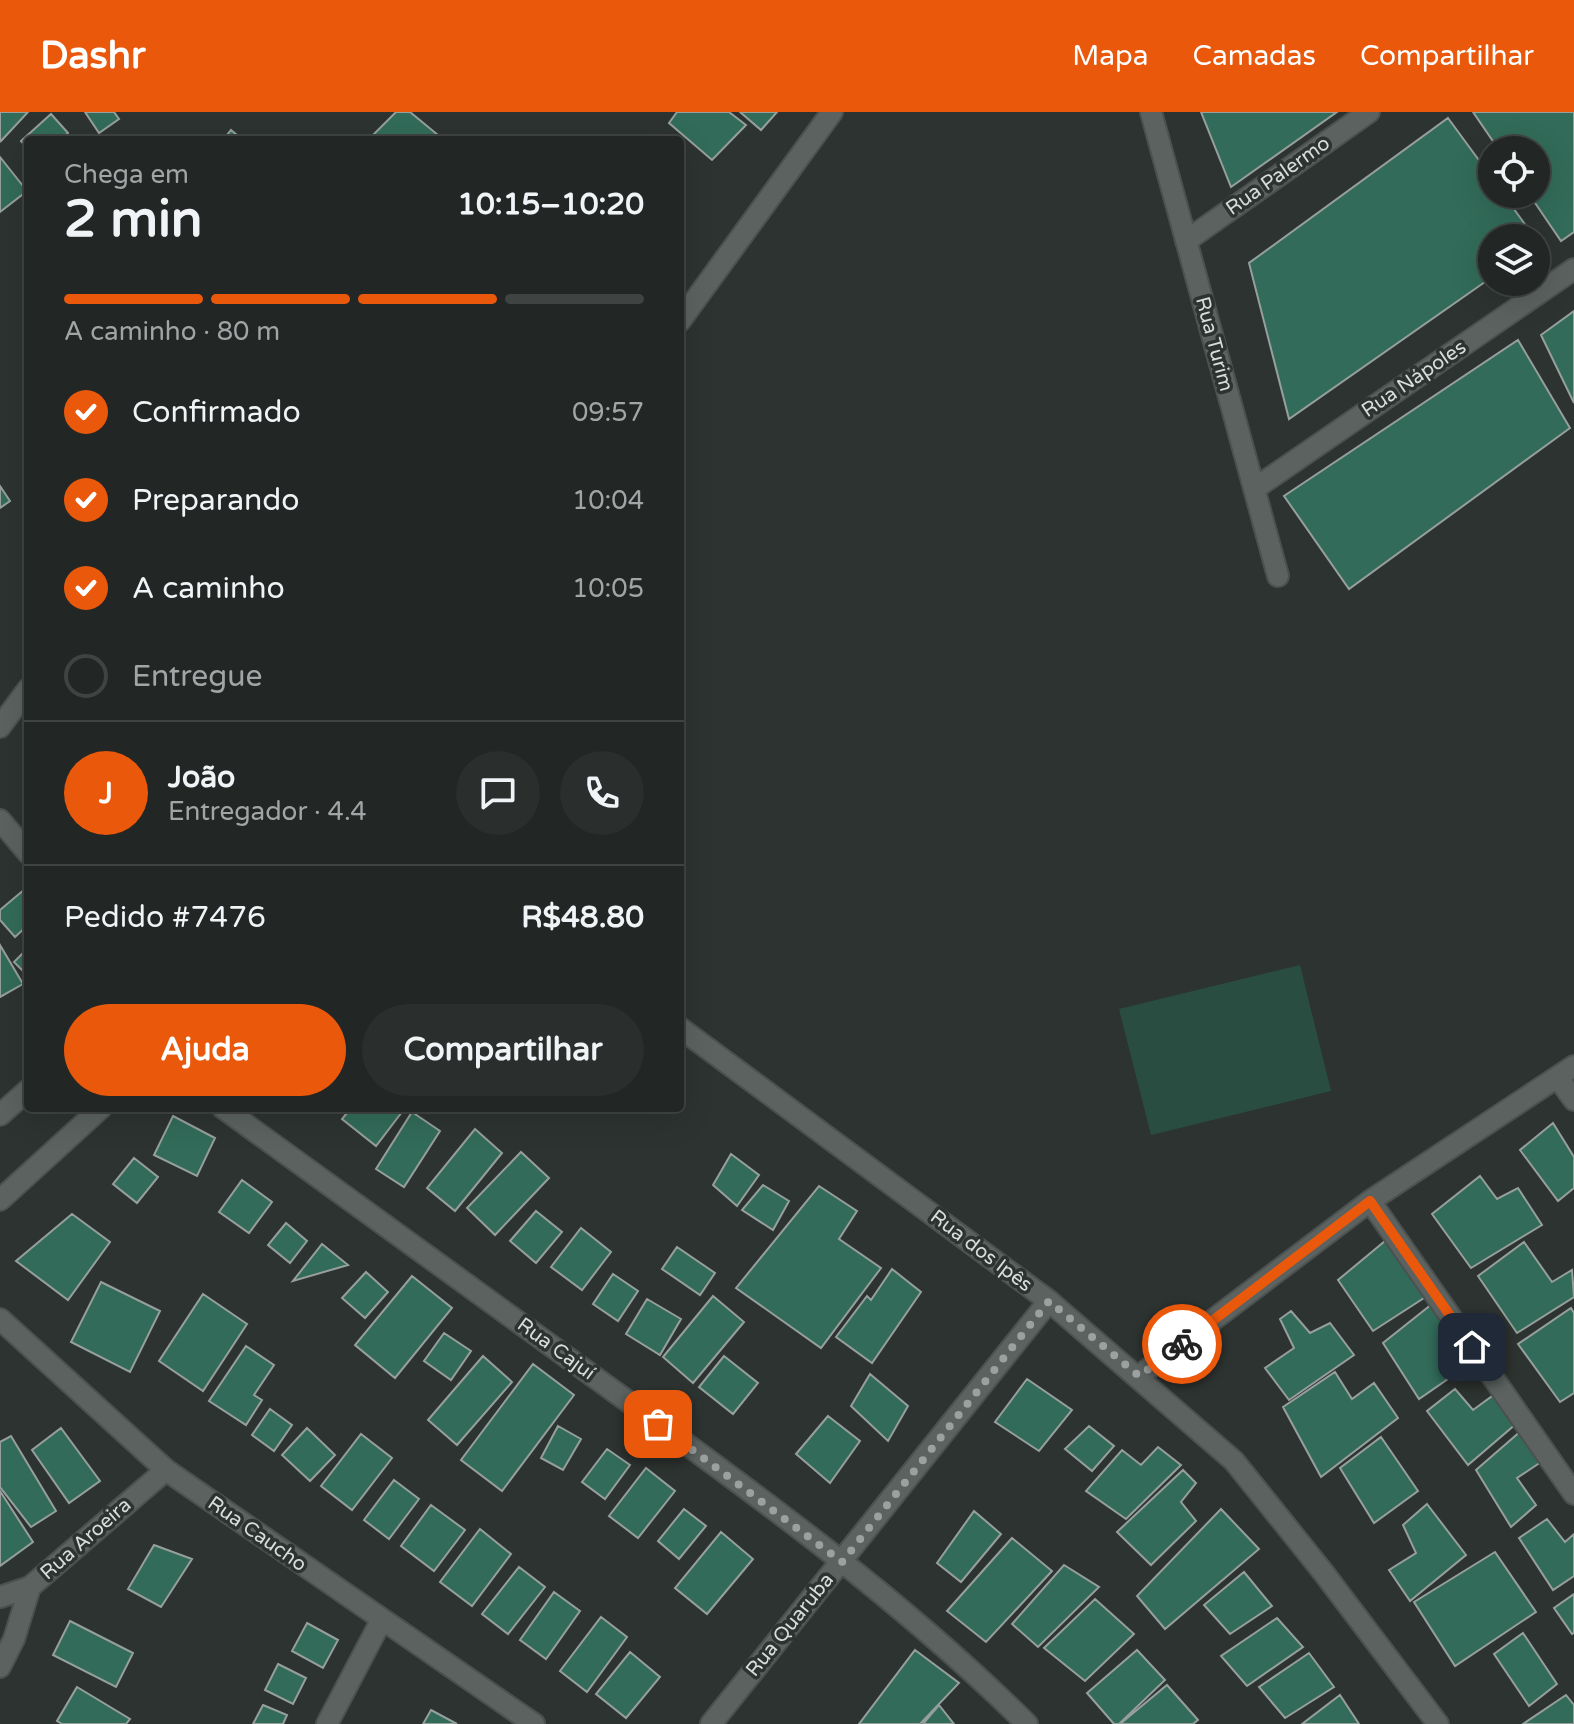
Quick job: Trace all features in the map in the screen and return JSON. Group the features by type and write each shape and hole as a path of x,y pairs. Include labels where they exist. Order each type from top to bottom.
{"street":[{"path":"684,316 832,112"},
{"name":"Rua Turim","path":"1151,112 1278,576"},
{"name":"Rua Palermo","path":"1186,241 1369,112"},
{"name":"Rua Nápoles","path":"1254,489 1574,269"},
{"path":"0,727 24,694"},
{"path":"0,820 24,848"},
{"name":"Rua dos Ipês","path":"684,1031 1049,1301 1234,1461 1438,1724"},
{"path":"1139,1376 1370,1201 1566,1072 1574,1100"},
{"path":"0,1115 24,1094"},
{"path":"0,1200 97,1112"},
{"name":"Rua Cajuí","path":"229,1112 697,1452 842,1562 923,1626 1027,1724"},
{"path":"1370,1201 1574,1494"},
{"name":"Rua Quaruba","path":"711,1724 1049,1301"},
{"name":"Rua Caucho","path":"0,1319 166,1470 534,1724"},
{"name":"Rua Aroeira","path":"0,1597 30,1587 166,1470"},
{"path":"0,1667 14,1639 30,1587"},
{"path":"327,1724 381,1621"}],"green space":[{"path":"1300,965 1331,1091 1151,1135 1119,1009"}],"building":[{"path":"0,112 28,112 1,141 0,138"},
{"path":"85,112 114,112 119,119 99,133"},
{"path":"396,112 410,112 439,136 372,136"},
{"path":"677,112 729,112 746,125 712,160 669,123"},
{"path":"740,112 777,112 761,130"},
{"path":"1201,112 1337,112 1231,187"},
{"path":"1473,112 1574,112 1574,232 1561,241 1539,208 1550,208 1550,136 1489,136"},
{"path":"51,114 68,133 65,136 27,136"},
{"path":"1448,118 1478,159 1478,208 1513,208 1525,224 1478,224 1478,287 1289,419 1249,263"},
{"path":"0,157 24,187 24,193 0,212"},
{"path":"1574,311 1574,403 1541,335"},
{"path":"1518,340 1570,428 1349,589 1284,496"},
{"path":"0,486 10,501 0,508"},
{"path":"24,890 24,929 15,937 0,920 0,910"},
{"path":"0,945 23,984 0,997"},
{"path":"24,952 24,972 14,962"},
{"path":"348,1112 402,1112 376,1146 342,1119"},
{"path":"412,1112 440,1131 404,1187 376,1169"},
{"path":"173,1116 215,1138 197,1176 154,1155"},
{"path":"1553,1123 1574,1157 1574,1188 1558,1201 1520,1150"},
{"path":"475,1129 502,1153 455,1211 427,1188"},
{"path":"521,1152 549,1178 495,1235 467,1208"},
{"path":"731,1154 759,1175 737,1206 713,1185"},
{"path":"134,1158 158,1177 137,1203 113,1184"},
{"path":"1480,1176 1497,1199 1518,1188 1542,1225 1471,1268 1432,1214"},
{"path":"242,1180 272,1202 249,1233 219,1212"},
{"path":"763,1185 789,1201 773,1230 742,1210"},
{"path":"819,1186 857,1211 839,1239 881,1268 821,1348 736,1288"},
{"path":"536,1211 562,1232 536,1263 510,1241"},
{"path":"72,1214 110,1242 68,1300 16,1261"},
{"path":"286,1223 307,1241 290,1263 268,1245"},
{"path":"581,1228 611,1252 582,1290 551,1267"},
{"path":"1385,1241 1427,1296 1373,1331 1338,1280"},
{"path":"1524,1242 1552,1282 1572,1270 1574,1297 1517,1333 1478,1276"},
{"path":"322,1244 348,1265 293,1281"},
{"path":"677,1247 715,1273 700,1295 662,1269"},
{"path":"892,1269 921,1292 872,1363 836,1337 867,1296 871,1300"},
{"path":"366,1272 388,1292 365,1318 342,1298"},
{"path":"613,1274 638,1291 618,1321 593,1304"},
{"path":"412,1276 452,1308 395,1378 355,1345"},
{"path":"101,1282 160,1311 130,1372 71,1342"},
{"path":"203,1294 247,1324 203,1391 159,1361"},
{"path":"713,1296 744,1322 693,1383 663,1357"},
{"path":"647,1299 681,1319 660,1355 626,1334"},
{"path":"1432,1304 1471,1363 1419,1399 1383,1343"},
{"path":"1571,1308 1574,1313 1574,1393 1560,1402 1518,1344"},
{"path":"1291,1311 1310,1333 1330,1323 1354,1355 1289,1400 1265,1368 1294,1348 1280,1319"},
{"path":"444,1333 471,1351 451,1380 424,1361"},
{"path":"246,1346 274,1365 254,1395 262,1400 246,1425 209,1401"},
{"path":"483,1356 512,1382 457,1445 428,1420"},
{"path":"724,1356 758,1383 733,1414 699,1387"},
{"path":"533,1364 574,1395 502,1491 461,1460"},
{"path":"1335,1372 1352,1399 1374,1383 1398,1418 1321,1477 1283,1407"},
{"path":"870,1374 908,1406 888,1441 851,1406"},
{"path":"1027,1379 1072,1410 1039,1451 995,1422"},
{"path":"1455,1389 1473,1410 1495,1394 1517,1423 1468,1465 1427,1411"},
{"path":"270,1409 292,1425 274,1451 252,1435"},
{"path":"828,1416 860,1441 830,1483 796,1454"},
{"path":"558,1426 581,1439 563,1470 541,1458"},
{"path":"1089,1426 1114,1446 1092,1471 1065,1449"},
{"path":"61,1428 100,1481 69,1503 32,1450"},
{"path":"307,1428 335,1455 310,1481 282,1455"},
{"path":"1522,1430 1544,1460 1517,1478 1536,1505 1511,1527 1476,1470"},
{"path":"361,1434 392,1458 352,1510 321,1486"},
{"path":"11,1436 56,1511 31,1527 0,1487 0,1442"},
{"path":"1381,1437 1418,1491 1374,1523 1340,1468"},
{"path":"1158,1447 1181,1465 1126,1519 1086,1491 1122,1450 1141,1465"},
{"path":"607,1449 630,1465 605,1499 582,1482"},
{"path":"646,1468 675,1491 638,1538 609,1516"},
{"path":"1183,1470 1196,1483 1181,1502 1196,1521 1151,1565 1117,1532"},
{"path":"394,1480 419,1499 389,1539 364,1520"},
{"path":"0,1491 33,1542 0,1566"},
{"path":"1427,1504 1466,1555 1410,1601 1389,1570 1416,1553 1403,1525"},
{"path":"431,1505 465,1530 434,1571 401,1546"},
{"path":"684,1509 706,1526 679,1559 658,1541"},
{"path":"1221,1509 1259,1549 1165,1629 1137,1596"},
{"path":"974,1511 1001,1534 961,1582 937,1563"},
{"path":"1547,1519 1565,1542 1574,1534 1574,1576 1553,1590 1519,1538"},
{"path":"480,1529 511,1554 472,1606 440,1582"},
{"path":"721,1532 753,1559 707,1614 675,1588"},
{"path":"1012,1538 1052,1571 986,1642 947,1611"},
{"path":"154,1545 192,1559 161,1607 128,1589"},
{"path":"1495,1552 1536,1612 1455,1666 1414,1602"},
{"path":"1064,1565 1099,1587 1038,1647 1012,1624"},
{"path":"519,1567 545,1587 508,1634 482,1614"},
{"path":"1244,1572 1272,1606 1230,1634 1204,1605"},
{"path":"554,1592 580,1611 546,1659 520,1640"},
{"path":"1574,1594 1574,1633 1572,1634 1554,1608"},
{"path":"1095,1599 1134,1634 1085,1681 1044,1648"},
{"path":"601,1617 627,1637 587,1692 560,1671"},
{"path":"1277,1618 1303,1647 1247,1686 1221,1656"},
{"path":"70,1621 133,1653 116,1687 53,1655"},
{"path":"307,1623 338,1640 323,1668 292,1651"},
{"path":"1523,1633 1557,1684 1529,1706 1494,1654"},
{"path":"915,1650 959,1683 920,1724 859,1724"},
{"path":"1137,1650 1165,1680 1119,1724 1114,1724 1087,1693"},
{"path":"630,1652 660,1677 626,1718 596,1694"},
{"path":"1309,1653 1334,1687 1285,1718 1259,1687"},
{"path":"278,1664 306,1678 293,1704 265,1690"},
{"path":"1167,1685 1198,1720 1193,1724 1120,1724"},
{"path":"77,1687 130,1719 126,1724 62,1724 57,1721"},
{"path":"1340,1695 1359,1724 1302,1724"},
{"path":"1566,1695 1574,1705 1574,1724 1523,1724"},
{"path":"263,1705 287,1715 283,1724 253,1724"},
{"path":"939,1705 954,1724 923,1724"},
{"path":"431,1710 457,1724 423,1724"}],"way so far":[{"path":"658,1424 842,1562 1049,1301 1139,1376 1182,1344"}],"route":[{"path":"1182,1344 1370,1201 1472,1347"}]}
